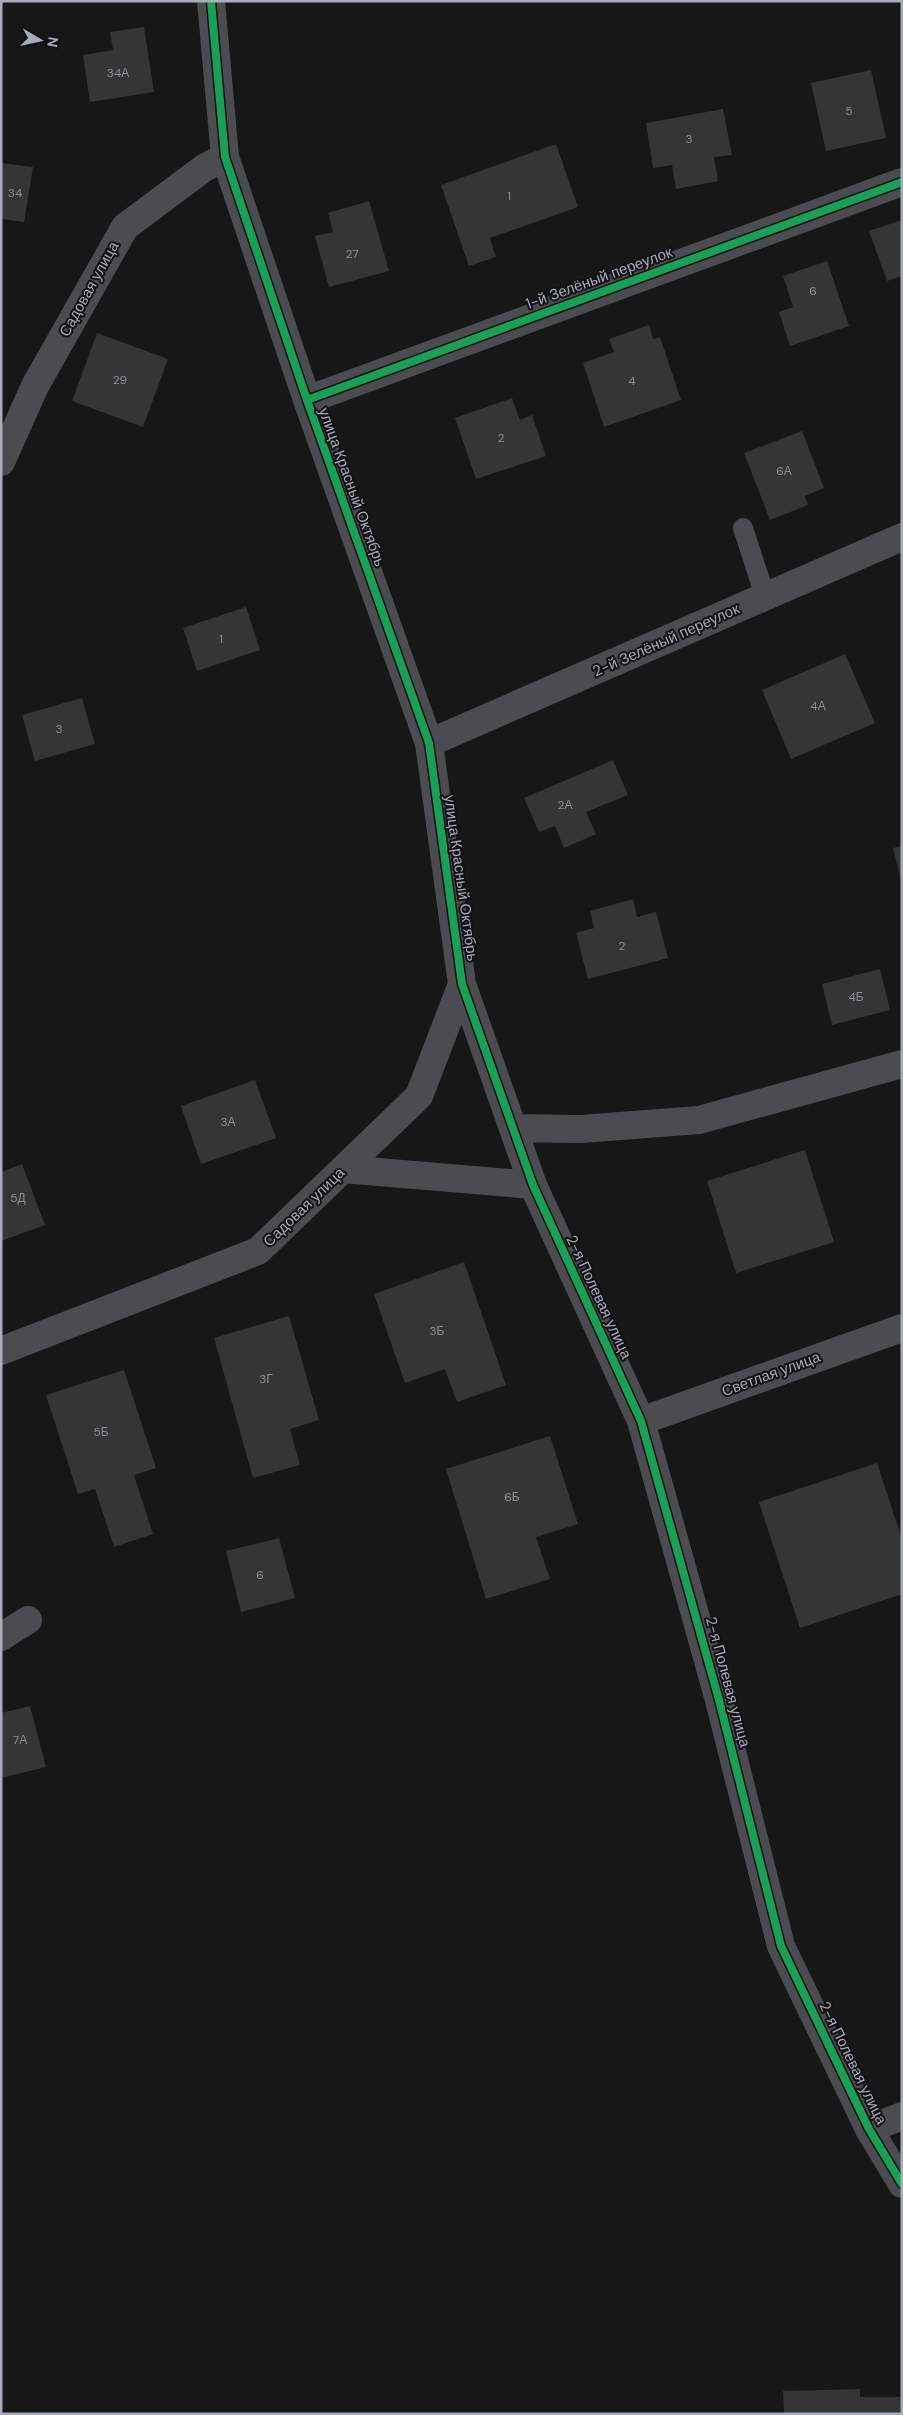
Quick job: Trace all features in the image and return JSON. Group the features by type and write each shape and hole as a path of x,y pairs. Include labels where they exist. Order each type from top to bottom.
{"street":[{"name":"улица Красный Октябрь","path":"211,1 225,157 307,400 429,743 462,984 513,1128"},
{"name":"Садовая улица","path":"1,462 35,386 125,226 204,168 225,157"},
{"name":"1-й Зелёный переулок","path":"307,400 902,182"},
{"name":"2-й Зелёный переулок","path":"429,743 902,537"},
{"name":"Садовая улица","path":"1,1351 258,1251 419,1096 462,984"},
{"path":"513,1128 582,1129 699,1120 902,1064"},
{"name":"2-я Полевая улица","path":"513,1128 533,1184 640,1421 719,1700 782,1946 869,2129 902,2184"},
{"path":"343,1169 533,1184"},
{"name":"Светлая улица","path":"640,1421 902,1328"},
{"path":"1,1637 28,1620"},
{"path":"869,2129 902,2116"}],"lane":[{"path":"743,528 765,596"}],"building":[{"path":"144,27 154,92 90,102 83,55 113,50 110,32"},
{"path":"871,70 886,138 826,151 811,83"},
{"path":"723,109 732,155 714,157 718,181 676,189 672,165 653,168 646,123"},
{"path":"556,144 578,207 490,238 496,257 469,266 441,185"},
{"path":"1,163 33,167 24,222 1,219"},
{"path":"369,201 389,271 329,287 315,236 333,232 328,213"},
{"path":"902,220 902,276 887,281 869,231"},
{"path":"827,261 849,326 790,346 779,312 793,307 783,276"},
{"path":"649,325 653,339 660,337 681,400 604,427 583,363 614,352 609,339"},
{"path":"97,333 168,359 143,427 72,401"},
{"path":"512,398 520,420 532,415 546,456 476,479 455,418"},
{"path":"802,431 824,488 805,496 808,505 770,520 744,453"},
{"path":"246,607 260,650 197,671 183,628"},
{"path":"845,654 875,723 791,759 762,690"},
{"path":"82,698 95,744 35,761 22,715"},
{"path":"613,760 628,795 586,812 596,834 564,848 555,826 539,832 524,798"},
{"path":"902,846 902,880 901,880 893,848"},
{"path":"633,899 637,917 656,912 668,958 588,979 576,933 594,928 590,911"},
{"path":"880,969 890,1010 832,1025 822,984"},
{"path":"255,1080 276,1138 201,1164 181,1106"},
{"path":"805,1150 834,1242 736,1273 707,1181"},
{"path":"22,1164 45,1225 1,1241 1,1172"},
{"path":"464,1262 506,1385 457,1402 445,1369 405,1383 374,1294"},
{"path":"289,1316 319,1420 290,1429 300,1465 253,1478 214,1338"},
{"path":"124,1370 156,1468 134,1475 153,1534 114,1547 95,1489 78,1494 46,1395"},
{"path":"550,1436 578,1524 536,1537 550,1579 486,1599 446,1469"},
{"path":"877,1463 902,1539 902,1594 800,1628 759,1502"},
{"path":"279,1538 295,1598 241,1612 226,1551"},
{"path":"30,1706 46,1767 1,1778 1,1713"},
{"path":"860,2389 860,2397 900,2397 901,2414 784,2414 783,2391"}],"cycle path":[{"path":"211,1 225,157 307,400 429,743 462,984 533,1185 641,1421 719,1700 781,1946 869,2129 902,2184"},
{"path":"307,400 902,182"}]}
